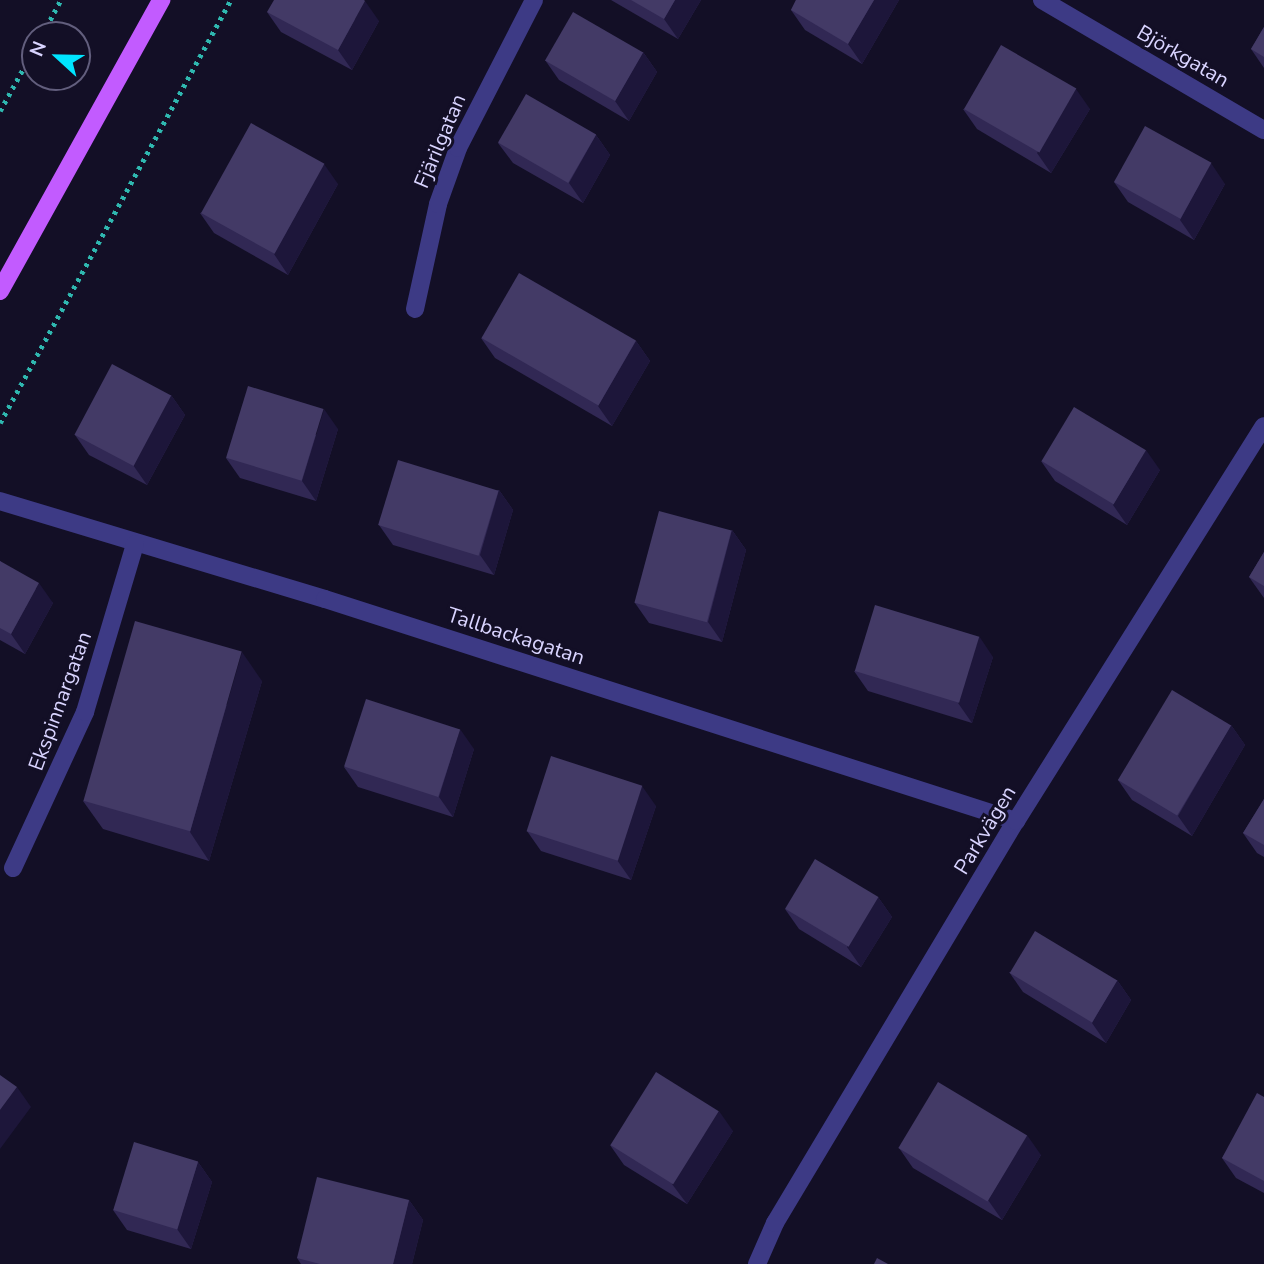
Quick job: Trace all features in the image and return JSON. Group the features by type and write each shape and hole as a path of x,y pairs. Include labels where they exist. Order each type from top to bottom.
{"main road":[{"path":"0,291 161,0"}],"street":[{"name":"Fjärilgatan","path":"415,309 438,204 457,148 534,0"},
{"name":"Björkgatan","path":"1042,0 1264,130"},
{"name":"Parkvägen","path":"757,1264 775,1223 1016,821 1264,426"},
{"name":"Tallbackagatan","path":"0,501 135,544 325,599 1016,821"},
{"name":"Ekspinnargatan","path":"13,869 85,712 135,544"}],"path":[{"path":"50,21 61,0"},
{"path":"0,423 231,0"},
{"path":"0,111 21,73"}],"building":[{"path":"274,0 365,1 338,50 267,12"},
{"path":"631,0 675,0 664,19"},
{"path":"796,0 874,0 848,44 791,10"},
{"path":"573,12 643,52 615,101 545,60"},
{"path":"1264,27 1264,57 1251,49"},
{"path":"1001,45 1076,88 1039,153 964,109"},
{"path":"526,94 596,134 568,183 498,142"},
{"path":"251,123 324,164 275,254 201,213"},
{"path":"1145,126 1211,163 1180,219 1114,182"},
{"path":"519,273 636,340 598,405 482,338"},
{"path":"112,364 171,395 134,466 74,435"},
{"path":"248,386 324,409 302,481 226,458"},
{"path":"1074,407 1146,450 1114,504 1042,461"},
{"path":"398,460 498,491 479,556 378,525"},
{"path":"659,511 731,530 707,622 634,603"},
{"path":"1264,552 1264,586 1249,577"},
{"path":"0,561 39,583 11,634 0,628"},
{"path":"875,605 979,637 959,703 855,671"},
{"path":"135,621 242,652 190,831 83,801"},
{"path":"1172,690 1231,726 1177,816 1118,780"},
{"path":"366,699 460,730 438,797 344,767"},
{"path":"551,756 642,786 618,861 527,831"},
{"path":"1264,799 1264,845 1243,833"},
{"path":"815,859 878,897 849,947 785,909"},
{"path":"1035,931 1117,980 1092,1022 1010,973"},
{"path":"656,1072 719,1111 673,1184 610,1145"},
{"path":"0,1075 17,1087 0,1110"},
{"path":"938,1082 1027,1136 987,1202 898,1148"},
{"path":"1257,1093 1264,1097 1264,1181 1222,1158"},
{"path":"134,1142 198,1162 177,1229 113,1210"},
{"path":"317,1177 409,1200 393,1264 320,1264 297,1258"},
{"path":"877,1258 888,1264 874,1264"}]}
